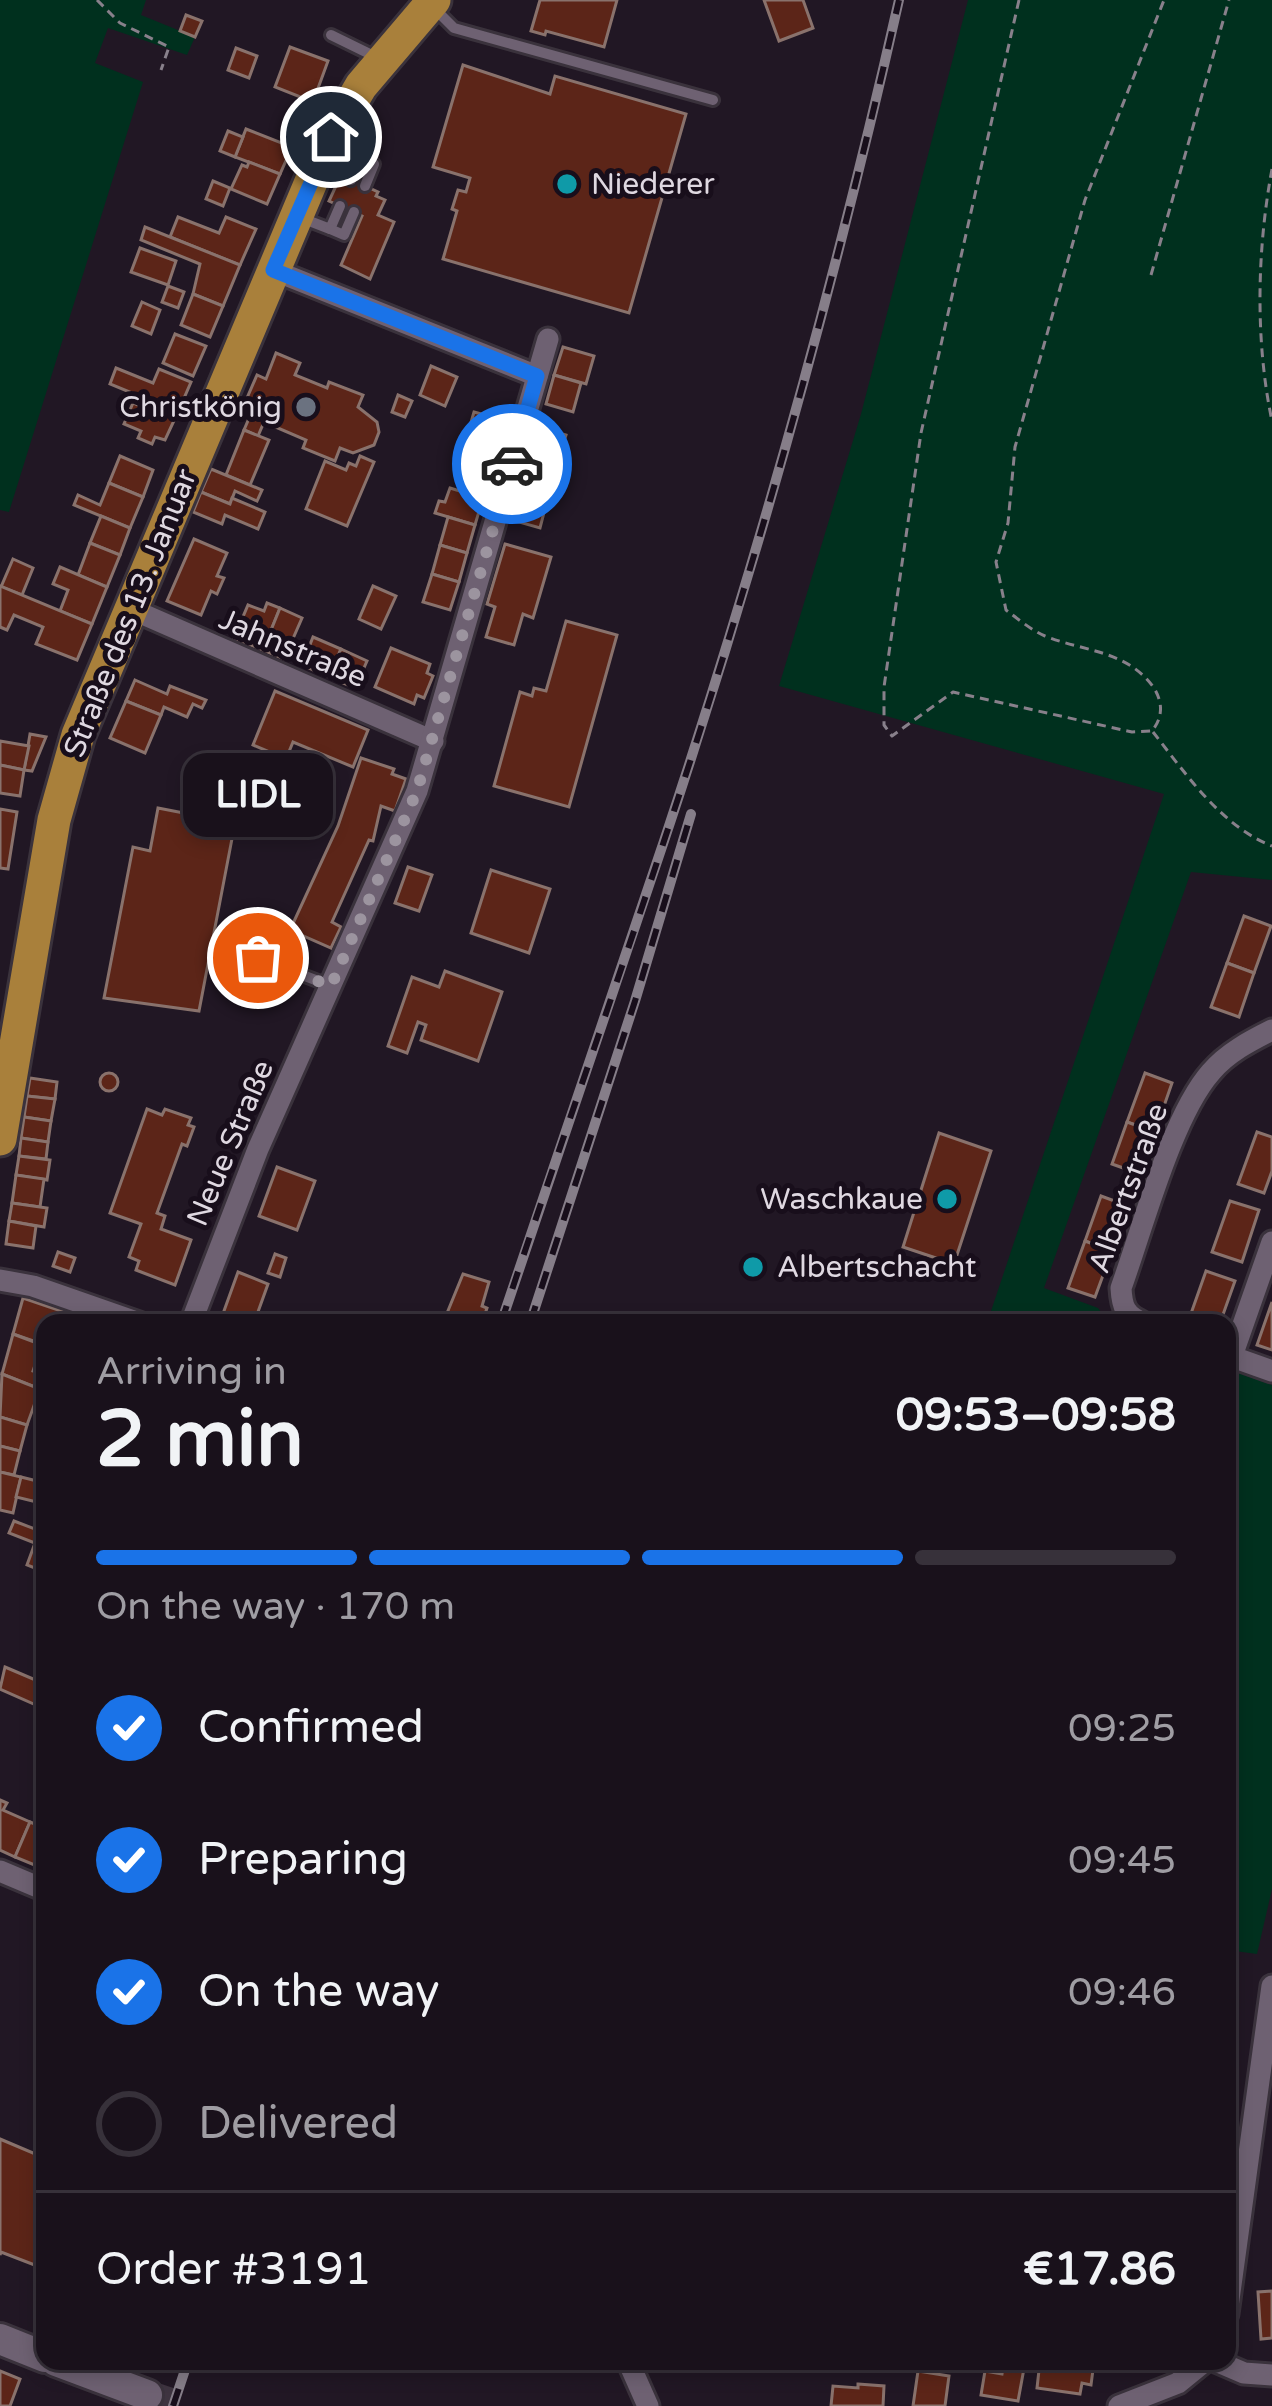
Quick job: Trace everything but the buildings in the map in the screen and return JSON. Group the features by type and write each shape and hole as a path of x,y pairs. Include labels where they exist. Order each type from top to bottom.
{"main road":[{"name":"Straße des 13. Januar","path":"0,1139 63,782 130,610 327,145 381,60 432,2"}],"street":[{"path":"273,270 537,376"},
{"name":"Neue Straße","path":"194,1314 228,1220 405,822 548,339"},
{"name":"Jahnstraße","path":"130,610 433,740"},
{"name":"Albertstraße","path":"1127,1314 1121,1288 1184,1115 1209,1074 1227,1056 1272,1030"},
{"path":"1236,1337 1272,1242"},
{"path":"0,1280 33,1286 113,1314"},
{"path":"1236,1358 1272,1371"},
{"path":"0,1870 36,1886"},
{"path":"1236,2248 1272,1986"},
{"path":"0,2338 36,2352"},
{"path":"80,2370 147,2395"},
{"path":"632,2370 648,2406"},
{"path":"1119,2406 1178,2383 1194,2370"},
{"path":"1236,2370 1272,2375"}],"lane":[{"path":"432,2 454,28 713,100"},
{"path":"331,35 381,60"},
{"path":"327,145 374,164 364,186"},
{"path":"351,180 360,158"},
{"path":"330,230 340,206"},
{"path":"296,215 344,235 354,212"},
{"path":"258,958 331,986"}],"path":[{"path":"97,0 120,23 170,47 161,70"},
{"path":"1019,0 921,433 884,687 884,724 892,736 953,692 1132,732 1152,731 1160,722 1161,699 1143,673 1114,655 1041,635 1006,610 996,562 1008,524 1016,447 1085,200 1164,0"},
{"path":"1151,274 1229,0"},
{"path":"1272,170 1262,222 1264,383 1272,421"},
{"path":"1262,280 1272,278"},
{"path":"1152,731 1201,792 1250,838 1272,846"}],"green space":[{"path":"0,0 146,0 141,15 195,37 187,55 108,28 95,63 143,82 9,512 0,510"},
{"path":"968,0 1272,0 1272,880 1191,872 1044,1288 1103,1314 990,1314 1164,794 779,686 861,414"},
{"path":"1236,1372 1272,1385 1272,1889 1257,1954 1236,1951"}],"tunnel":[{"path":"147,2395 180,2406"}],"railway":[{"path":"504,1314 731,633 821,318 899,0"},
{"path":"533,1314 691,814"},
{"path":"173,2406 185,2370"}],"way so far":[{"path":"258,958 331,986 417,791 512,464"}],"place":[{"name":"Niederer","path":"567,184"},
{"name":"Christkönig","path":"306,407"},
{"name":"LIDL","path":"258,958"},
{"name":"Waschkaue","path":"947,1199"},
{"name":"Albertschacht","path":"753,1267"}],"route":[{"path":"331,137 273,270 537,376 512,464"}]}
